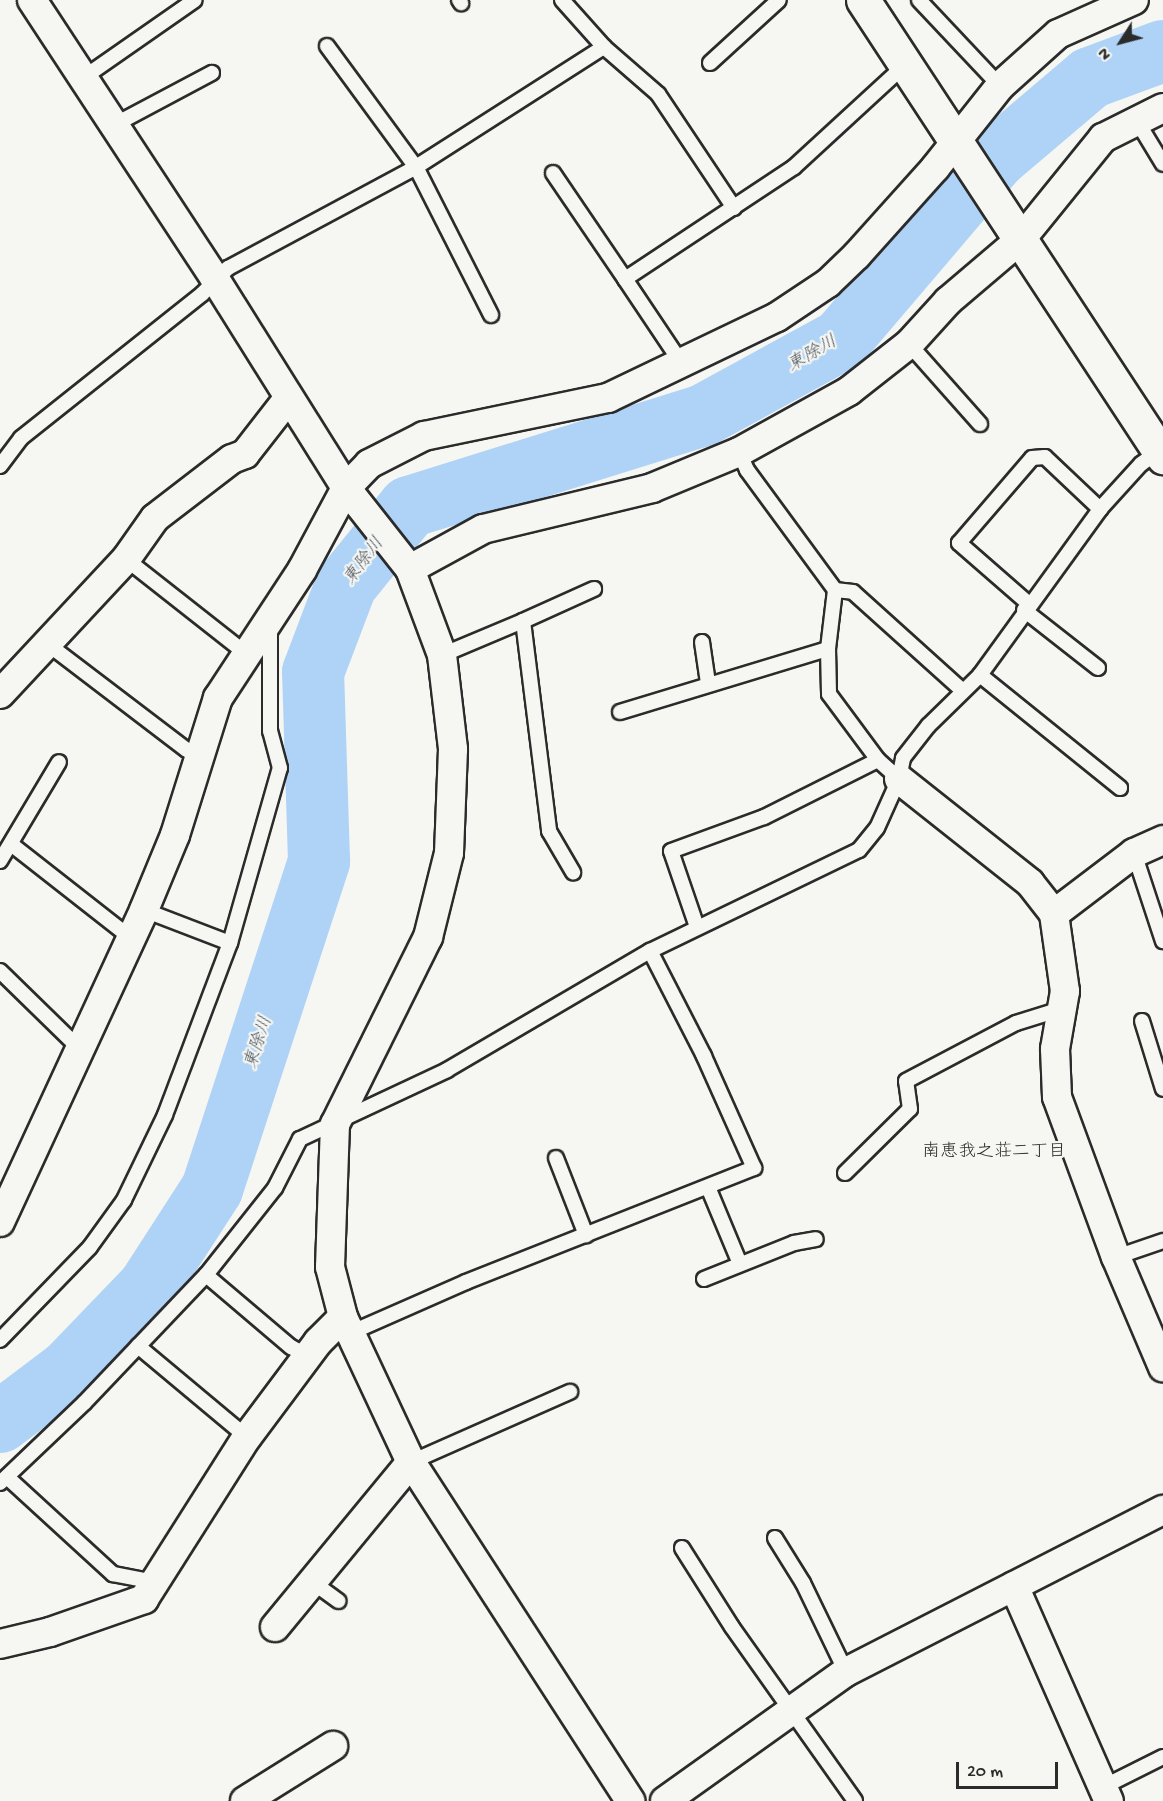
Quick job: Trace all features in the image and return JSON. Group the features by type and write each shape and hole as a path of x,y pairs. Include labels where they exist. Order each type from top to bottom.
{"street":[{"path":"32,0 215,279 287,400 346,488 410,569 442,655 453,749 449,853 428,937 335,1124 330,1267 346,1325 411,1462 630,1801"},
{"path":"863,0 1162,451"},
{"path":"0,1222 8,1179 80,1049 144,910 201,755 218,698 270,621 346,488 369,464 424,436 608,398 777,318 828,283 857,255 956,141 1000,86 1058,34 1130,0"},
{"path":"410,569 483,529 652,488 738,452 849,391 909,344 948,301 1022,238 1104,138 1163,108"},
{"path":"0,694 49,645 126,559 155,518 232,459 245,454 287,400"},
{"path":"899,779 1030,883 1054,915 1065,991 1055,1049 1057,1097 1116,1257 1163,1367"},
{"path":"1054,915 1134,853 1163,840"},
{"path":"0,1644 50,1632 144,1599 247,1437 308,1356 346,1325"},
{"path":"275,1627 411,1462"},
{"path":"665,1801 846,1672 1163,1510"},
{"path":"1014,1586 1106,1794"},
{"path":"245,1801 333,1746"}],"lane":[{"path":"83,78 195,0"},
{"path":"562,0 604,47 658,94 734,208"},
{"path":"710,63 779,0"},
{"path":"919,0 1000,86"},
{"path":"327,46 416,166 491,315"},
{"path":"0,466 21,438 202,294 215,279 416,166 604,47"},
{"path":"625,279 794,166 906,64"},
{"path":"114,125 212,73"},
{"path":"1137,121 1163,164"},
{"path":"553,173 682,364"},
{"path":"909,344 980,424"},
{"path":"155,1582 113,1574 4,1480 206,1275 275,1188 300,1139 447,1070 650,951 859,850 877,828 899,779 903,758 962,690 980,675 1100,509 1141,464 1162,451"},
{"path":"738,452 747,470 834,590 828,649 829,694 878,760 899,779"},
{"path":"1098,668 1027,607 959,543 1032,458 1045,457 1100,509"},
{"path":"126,559 248,656"},
{"path":"442,655 594,590"},
{"path":"834,590 853,592 962,690"},
{"path":"0,1340 90,1247 124,1200 165,1115 230,943 280,768 270,731 270,621"},
{"path":"523,621 549,831 573,872"},
{"path":"702,642 708,683"},
{"path":"49,645 187,750 201,755"},
{"path":"620,712 708,683 828,649"},
{"path":"980,675 1120,788"},
{"path":"697,927 671,851 764,817 878,760"},
{"path":"0,861 59,762"},
{"path":"11,844 131,938"},
{"path":"1134,853 1163,941"},
{"path":"144,910 230,943"},
{"path":"346,1325 586,1235 754,1168 704,1056 650,951"},
{"path":"0,971 80,1049"},
{"path":"845,1173 910,1109 906,1081 1016,1023 1061,1009"},
{"path":"1142,1021 1163,1089"},
{"path":"556,1158 586,1235"},
{"path":"708,1187 740,1264"},
{"path":"704,1280 740,1264 816,1239"},
{"path":"1116,1257 1163,1241"},
{"path":"206,1275 291,1347 308,1356"},
{"path":"138,1346 247,1437"},
{"path":"411,1462 570,1392"},
{"path":"775,1538 803,1583 846,1672"},
{"path":"682,1548 732,1627 855,1801"},
{"path":"312,1581 339,1601"},
{"path":"1106,1794 1163,1757"}],"waterway":[{"name":"東除川","path":"0,1422 69,1370 148,1288 212,1189 319,861 313,672 346,585 409,507 702,416 841,340 996,158 1090,78 1163,51"}],"district":[{"name":"南恵我之荘二丁目","path":"994,1153"}]}
